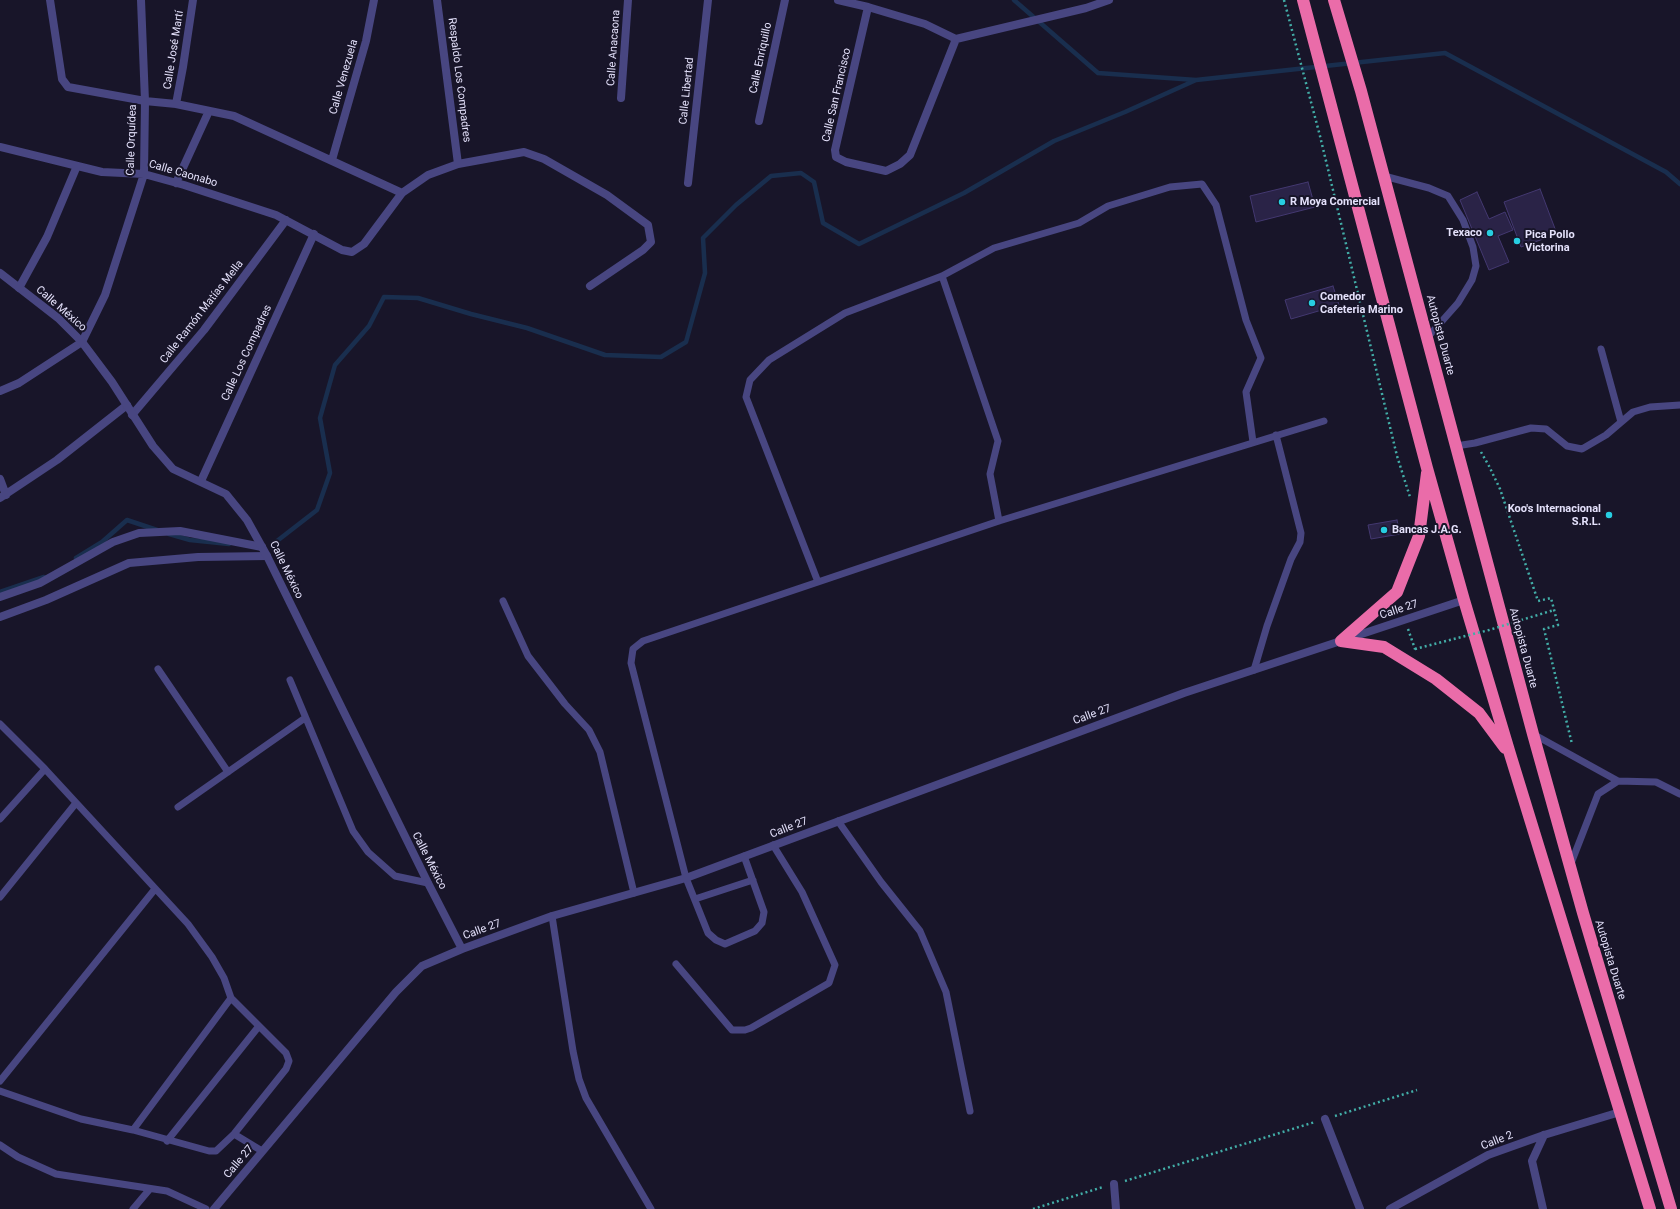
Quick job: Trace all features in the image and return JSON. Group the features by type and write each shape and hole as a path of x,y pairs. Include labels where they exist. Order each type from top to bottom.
{"highway":[{"path":"1303,0 1427,468 1464,600 1650,1209"},
{"name":"Autopista Duarte","path":"1334,0 1361,90 1533,734 1570,866 1671,1209"},
{"path":"1341,641 1397,592 1419,536 1427,468"},
{"path":"1341,641 1384,647 1436,679 1479,713 1510,754"}],"street":[{"path":"50,0 62,79 68,86 144,101 176,104 234,116 402,193 428,176 458,164 524,152 544,160 607,195 648,225 651,242 643,250 590,286"},
{"name":"Calle Orquídea","path":"82,342 105,295 144,174 144,101 141,0"},
{"name":"Calle José Martí","path":"176,104 193,0"},
{"name":"Calle Venezuela","path":"332,160 366,41 374,0"},
{"name":"Respaldo Los Compadres","path":"437,0 458,164"},
{"name":"Calle Anacaona","path":"621,98 628,0"},
{"name":"Calle Libertad","path":"688,183 708,0"},
{"name":"Calle Enriquillo","path":"759,121 785,0"},
{"path":"838,0 868,7 925,24 956,39 1086,8 1109,0"},
{"name":"Calle San Francisco","path":"868,7 835,150 836,158 846,162 886,170 900,164 910,154 956,39"},
{"path":"176,183 209,111"},
{"name":"Calle Caonabo","path":"0,147 102,172 144,174 176,183 276,215 342,250 352,252 364,244 402,193"},
{"path":"18,288 47,237 77,166"},
{"name":"Calle Ramón Matías Mella","path":"132,415 204,330 286,220"},
{"name":"Calle Los Compadres","path":"201,481 314,234"},
{"name":"Calle México","path":"0,273 58,318 82,342 112,382 153,446 173,469 226,494 247,520 267,556 462,949"},
{"path":"0,391 19,383 82,342"},
{"path":"0,479 3,497 57,460 127,405"},
{"path":"0,597 40,583 113,542 139,533 180,531 261,545"},
{"path":"0,617 46,600 129,563 206,557 267,556"},
{"name":"Calle 27","path":"214,1209 396,992 422,966 462,949 552,916 686,878 1184,693 1464,600"},
{"name":"Calle 2","path":"1390,1209 1488,1155 1544,1135 1620,1112"},
{"path":"1325,1119 1360,1209"},
{"path":"1543,1209 1532,1161 1544,1135"},
{"path":"1114,1184 1116,1209"}],"lane":[{"path":"1384,176 1429,188 1448,196 1463,220 1473,247 1476,266 1472,280 1458,303 1427,338"},
{"path":"818,582 746,397 750,380 769,360 845,313 942,276 994,248 1079,223 1108,206 1170,187 1202,184 1216,205 1246,320 1261,358 1246,392 1253,442"},
{"path":"942,276 998,441 990,474 999,521"},
{"path":"1601,349 1621,422"},
{"path":"1456,446 1475,443 1531,428 1546,429 1567,446 1582,449 1606,435 1633,412 1650,407 1680,405"},
{"path":"744,856 764,912 762,923 755,931 725,944 716,940 708,933 686,878 631,663 633,649 643,641 999,521 1324,421"},
{"path":"1254,670 1267,626 1290,559 1300,542 1301,533 1276,435"},
{"path":"503,601 528,656 565,704 589,730 600,752 634,893"},
{"path":"158,669 228,772"},
{"path":"290,680 353,831 368,852 395,876 428,883"},
{"path":"178,808 305,718"},
{"path":"0,724 45,770 188,924 212,957 224,978 231,998 286,1053 289,1061 286,1069 234,1134 216,1151 209,1151 167,1141 133,1130 81,1119 0,1091"},
{"path":"1533,734 1618,780 1656,782 1680,794"},
{"path":"0,819 45,770"},
{"path":"1570,866 1598,794 1618,780"},
{"path":"1663,786 1680,787"},
{"path":"0,897 76,803"},
{"path":"838,821 881,882 920,931 946,992 970,1111"},
{"path":"676,964 732,1030 745,1030 751,1028 829,983 835,965 802,892 773,845"},
{"path":"695,899 753,880"},
{"path":"0,1081 155,889"},
{"path":"552,916 579,1080 586,1098 651,1209"},
{"path":"133,1130 231,998"},
{"path":"167,1141 259,1026"},
{"path":"234,1134 262,1151"},
{"path":"0,1145 18,1157 56,1174 149,1190 167,1191 206,1209"},
{"path":"133,1209 149,1190"}],"path":[{"path":"1284,0 1320,136 1397,456 1410,498"},
{"path":"1475,443 1489,466 1500,489 1538,601 1551,598 1558,625 1544,629 1576,757"},
{"path":"1405,620 1415,649 1489,630 1554,610"},
{"path":"1033,1209 1416,1090"}],"building":[{"name":"R Moya Comercial","path":"1308,182 1315,207 1256,222 1250,196"},
{"path":"1540,189 1557,234 1521,247 1504,202"},
{"name":"Texaco","path":"1477,192 1489,219 1505,212 1513,230 1498,236 1509,262 1489,270 1460,200"},
{"name":"Comedor Cafeteria Marino","path":"1333,286 1339,305 1291,319 1285,300"},
{"name":"Bancas J.A.G.","path":"1397,520 1400,534 1371,539 1368,525"}],"waterway":[{"path":"1014,0 1098,73 1196,80 1445,53 1666,172 1680,184"},
{"path":"277,541 317,510 330,473 320,418 335,365 369,326 384,297 418,298 471,314 527,328 605,355 661,357 686,342 705,273 703,238 736,205 771,176 801,173 814,182 823,223 859,244 964,193 1054,141 1125,112 1196,80"},
{"path":"76,558 102,542 127,520 157,530"},
{"path":"169,534 190,540 229,544"},
{"path":"0,592 44,577"}],"place":[{"name":"R Moya Comercial","path":"1282,202"},
{"name":"Texaco","path":"1490,233"},
{"name":"Pica Pollo Victorina","path":"1517,241"},
{"name":"Comedor Cafeteria Marino","path":"1312,303"},
{"name":"Koo's Internacional S.R.L.","path":"1609,515"},
{"name":"Bancas J.A.G.","path":"1384,530"}]}
